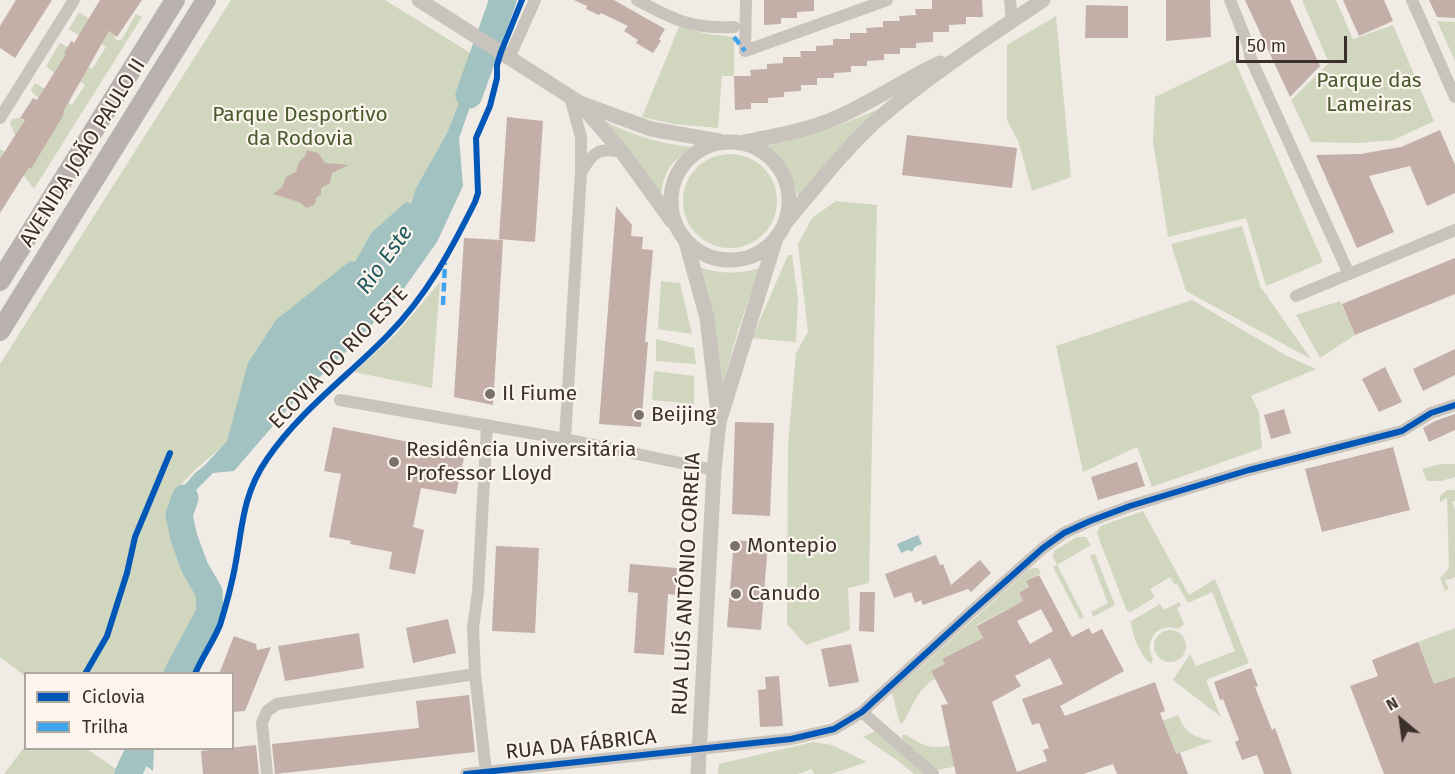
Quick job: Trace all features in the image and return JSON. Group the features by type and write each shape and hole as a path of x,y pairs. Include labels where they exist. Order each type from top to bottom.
{"main road":[{"name":"AVENIDA JOÃO PAULO II","path":"0,281 176,0"},
{"name":"AVENIDA JOÃO PAULO II","path":"0,331 206,0"}],"street":[{"path":"0,118 74,0"},
{"path":"419,0 575,100 651,129 725,142 744,142 798,131 836,118 889,92 928,68 967,50"},
{"path":"505,55 535,0"},
{"path":"638,0 681,23 710,28 734,27"},
{"path":"746,0 745,51 887,0"},
{"path":"1010,0 1012,21"},
{"path":"575,100 622,152 686,242 706,256 730,261 755,255 776,238 786,222 846,150 877,121 967,50 1043,0"},
{"path":"1230,0 1248,45 1251,59 1349,274"},
{"path":"1412,0 1455,97"},
{"path":"565,439 581,172 581,137 575,100"},
{"path":"676,226 670,198 679,171 701,150 725,142"},
{"path":"744,142 764,153 784,177 789,201 786,222"},
{"path":"581,172 591,157 600,150 610,149 622,152"},
{"path":"1296,296 1455,230"},
{"name":"RUA LUÍS ANTÓNIO CORREIA","path":"698,774 714,470 719,422 776,238"},
{"name":"RUA LUÍS ANTÓNIO CORREIA","path":"686,242 707,318 719,422"},
{"path":"340,400 565,439 714,470"},
{"name":"RUA DA FÁBRICA","path":"466,774 792,740 834,729 862,712 1043,548 1064,533 1141,502 1249,470 1402,431 1431,413 1455,405"},
{"path":"486,772 475,674 473,628 478,592 487,425"},
{"path":"267,774 262,723 267,711 277,704 475,674"},
{"path":"862,712 933,774"}],"green space":[{"name":"Parque Desportivo da Rodovia","path":"231,0 385,0 477,57 447,133 416,188 411,204 371,233 355,263 227,441 178,489 173,503 174,518 178,534 204,599 204,613 194,634 170,672 24,672 24,675 0,657 0,364"},
{"name":"Parque das Lameiras","path":"1302,0 1336,0 1353,39 1393,25 1434,121 1394,140 1358,143 1311,142 1291,100 1329,63"},
{"path":"79,12 113,34 117,41 122,39 136,14 142,17 34,189 25,177 0,160 0,149 31,168 41,151 15,135 10,123 12,119 20,118 50,136 64,114 42,103 31,90 35,83 72,105 85,85 59,66 54,73 46,66 60,43 68,47 65,53 92,69 106,47 93,38 91,42 69,29"},
{"path":"1056,16 1071,177 1032,191 1019,143 1007,120 1007,45"},
{"path":"1437,21 1455,22 1455,61"},
{"path":"679,27 734,37 734,76 722,76 718,128 673,124 642,117"},
{"path":"1234,59 1323,262 1266,286 1246,218 1168,237 1153,141 1155,97"},
{"path":"890,104 799,202 788,170 765,146 829,129"},
{"path":"599,118 644,137 693,147 670,166 661,195"},
{"path":"730,154 748,158 763,168 773,183 777,201 773,219 763,234 748,244 730,248 712,244 697,234 687,219 683,201 687,183 697,168 712,158"},
{"path":"836,201 877,205 869,583 848,588 850,630 806,645 787,624 788,446 796,353 808,332 798,244 812,218"},
{"path":"1242,226 1260,286 1311,359 1186,291 1171,244"},
{"path":"788,255 792,255 798,299 796,342 752,338"},
{"path":"698,267 730,273 763,267 737,333 720,401"},
{"path":"661,281 680,283 692,334 658,329"},
{"path":"440,282 432,388 354,372 396,334"},
{"path":"1192,300 1285,355 1316,369 1251,396 1259,412 1262,448 1152,487 1137,447 1083,472 1056,346"},
{"path":"1340,301 1355,335 1320,358 1296,315"},
{"path":"656,339 694,348 696,364 656,361"},
{"path":"654,371 694,376 694,404 652,400"},
{"path":"1441,464 1455,464 1455,477 1441,481 1427,481 1422,469"},
{"path":"1447,490 1455,490 1455,501 1452,501 1455,510 1455,577 1445,581 1449,589 1445,591 1440,578 1449,568 1447,498 1440,502 1440,496"},
{"path":"1143,511 1189,595 1215,579 1249,663 1206,680 1221,717 1173,680 1190,654 1196,666 1235,651 1212,592 1188,603 1170,577 1150,589 1155,597 1131,612 1127,611 1099,539 1097,533 1100,526"},
{"path":"1077,537 1086,537 1091,545 1057,565 1053,556 1054,551"},
{"path":"1095,554 1115,605 1093,617 1091,612 1108,603 1090,556"},
{"path":"1057,565 1084,617 1080,619 1053,567"},
{"path":"1038,568 1041,573 1026,581 1029,587 1019,593 1023,601 977,625 983,638 942,659 945,664 931,671 935,679 924,687 903,723 900,724 892,693 1028,570"},
{"path":"1179,602 1181,606 1177,608 1184,624 1178,629 1164,628 1154,634 1150,646 1153,659 1151,664 1137,644 1131,621 1160,604 1164,610"},
{"path":"1455,628 1455,677 1442,682 1441,701 1418,642"},
{"path":"1170,630 1181,635 1186,646 1181,657 1170,662 1159,657 1154,646 1159,635"},
{"path":"1178,715 1184,727 1191,734 1213,741 1171,756 1169,737 1166,729 1161,731 1159,722"},
{"path":"877,730 928,774 914,774 863,737"},
{"path":"902,735 931,747 958,744 963,765 932,771 905,748"},
{"path":"813,742 832,745 867,762 831,774 814,774 812,769 798,774 718,774 719,764"},
{"path":"24,747 24,750 88,750 119,771 118,774 4,774"}],"water":[{"path":"498,0 508,0 496,33 488,26"},
{"path":"477,57 486,62 459,138 463,186 437,242 405,287 359,339 291,405 234,471 213,473 190,496 187,521 215,589 216,609 182,672 176,672 210,612 209,592 195,568 176,510 179,492 227,441 248,363 276,320 350,261 355,262 371,233 406,202 411,204 416,188 447,133"},
{"path":"918,535 922,544 915,547 912,552 908,550 901,553 897,544"},
{"path":"131,750 154,750 153,771 129,753"}],"building":[{"path":"16,0 52,0 15,58 0,48 0,26"},
{"path":"100,0 142,0 117,37 109,31 63,112 64,114 31,169 29,167 0,213 0,159 25,120 20,118 33,98 37,100 66,54 64,53 71,41 74,43"},
{"path":"574,0 614,0 665,29 659,39 661,41 653,53 636,43 638,40 624,31 628,26 601,13 599,15 586,9 587,6"},
{"path":"764,0 814,0 814,11 797,12 797,18 781,18 781,24 764,25"},
{"path":"932,0 982,0 983,17 966,17 966,24 949,25 949,32 933,32 933,42 916,43 916,48 900,48 900,54 884,54 884,60 867,61 867,66 851,66 851,72 834,73 834,78 817,78 817,85 801,85 801,91 784,92 784,97 768,98 768,103 751,103 751,109 735,110 734,76 751,76 750,70 767,69 767,64 783,63 783,57 801,57 800,51 816,51 816,46 833,45 833,39 850,39 850,33 867,33 866,28 883,27 883,21 900,21 899,16 916,15 915,9 932,9"},
{"path":"1166,0 1210,0 1211,37 1166,41"},
{"path":"1245,0 1290,0 1320,66 1290,97"},
{"path":"1343,0 1384,0 1393,21 1359,36"},
{"path":"1429,0 1455,0 1455,18 1437,17"},
{"path":"1086,5 1128,6 1128,38 1085,38"},
{"path":"507,117 543,121 535,242 499,239"},
{"path":"1440,130 1455,165 1455,193 1427,206 1410,166 1369,176 1394,232 1357,248 1316,155 1360,154 1401,147"},
{"path":"907,135 1017,148 1012,188 902,175"},
{"path":"307,150 318,153 325,163 349,165 332,173 330,183 321,188 321,195 316,198 315,204 307,208 299,202 273,194 282,187 286,177 296,172"},
{"path":"616,206 632,225 631,236 643,237 642,249 653,250 641,427 599,424"},
{"path":"464,238 503,240 493,405 454,397"},
{"path":"1455,258 1455,294 1355,335 1342,304"},
{"path":"1455,349 1455,375 1423,391 1413,369"},
{"path":"1385,367 1402,402 1379,412 1362,379"},
{"path":"1284,409 1291,433 1271,439 1264,415"},
{"path":"1455,414 1455,430 1429,442 1423,428"},
{"path":"735,422 774,423 770,516 732,514"},
{"path":"333,427 465,453 456,494 421,488 413,527 424,530 415,574 389,569 392,552 350,544 351,541 329,537 341,474 324,471"},
{"path":"1393,447 1410,510 1322,532 1305,469"},
{"path":"1137,462 1145,486 1098,500 1091,477"},
{"path":"734,540 768,543 761,630 727,627"},
{"path":"496,546 539,548 535,633 492,631"},
{"path":"936,555 940,565 943,564 951,585 980,560 991,573 971,592 968,589 923,605 921,600 915,603 911,592 894,598 885,574"},
{"path":"630,564 677,568 675,595 668,594 664,655 634,653 638,593 628,592"},
{"path":"1039,575 1072,637 1089,628 1092,634 1102,629 1124,671 1060,706 1065,716 1155,682 1165,711 1160,713 1176,754 1180,753 1188,774 1117,774 1113,764 1084,774 956,774 941,705 948,704 931,671 945,664 942,659 983,638 977,626 1023,601 1019,593 1029,587 1026,581","holes":["1041,609 1053,631 1030,644 1017,621","1050,658 1063,684 1022,699 1032,725 1039,723 1049,748 1043,750 1047,761 1017,772 992,702 1021,686 1015,676"]},
{"path":"860,592 875,592 874,632 859,631"},
{"path":"448,619 456,653 413,663 406,628"},
{"path":"359,633 364,668 285,681 278,646"},
{"path":"234,636 256,644 257,650 271,647 245,711 234,712 234,672 220,672"},
{"path":"1418,642 1434,684 1455,677 1455,774 1384,774 1350,686 1378,676 1372,660"},
{"path":"851,644 859,682 829,687 821,649"},
{"path":"1251,668 1258,686 1255,687 1272,730 1275,728 1292,774 1264,774 1257,755 1242,760 1235,742 1239,740 1214,682"},
{"path":"779,676 783,726 760,727 758,690 766,689 765,677"},
{"path":"469,695 475,752 275,774 272,744 419,728 416,701"},
{"path":"256,745 259,774 203,774 201,751 234,750 234,747"}],"waterway":[{"name":"Rio Este","path":"469,95 503,0"},
{"name":"Rio Este","path":"178,672 210,612 209,592 195,568 184,538 179,515 185,498"},
{"name":"Rio Este","path":"128,774 139,750"}],"marked path":[{"path":"734,37 745,51"},
{"path":"443,305 445,263"}],"cycle path":[{"name":"ECOVIA DO RIO ESTE","path":"196,672 220,625 235,568 246,505 267,459 294,425 388,335 415,304 447,256 475,202 478,193 476,138 490,106 501,52 522,0"},
{"path":"466,774 791,739 834,729 862,712 1043,548 1064,533 1130,506 1249,470 1402,431 1431,413 1455,405"},
{"path":"86,672 107,636 127,573 135,537 170,453"}],"place":[{"name":"Il Fiume","path":"490,394"},
{"name":"Beijing","path":"639,415"},
{"name":"Residência Universitária Professor Lloyd","path":"394,462"},
{"name":"Montepio","path":"735,546"},
{"name":"Canudo","path":"736,594"}]}
